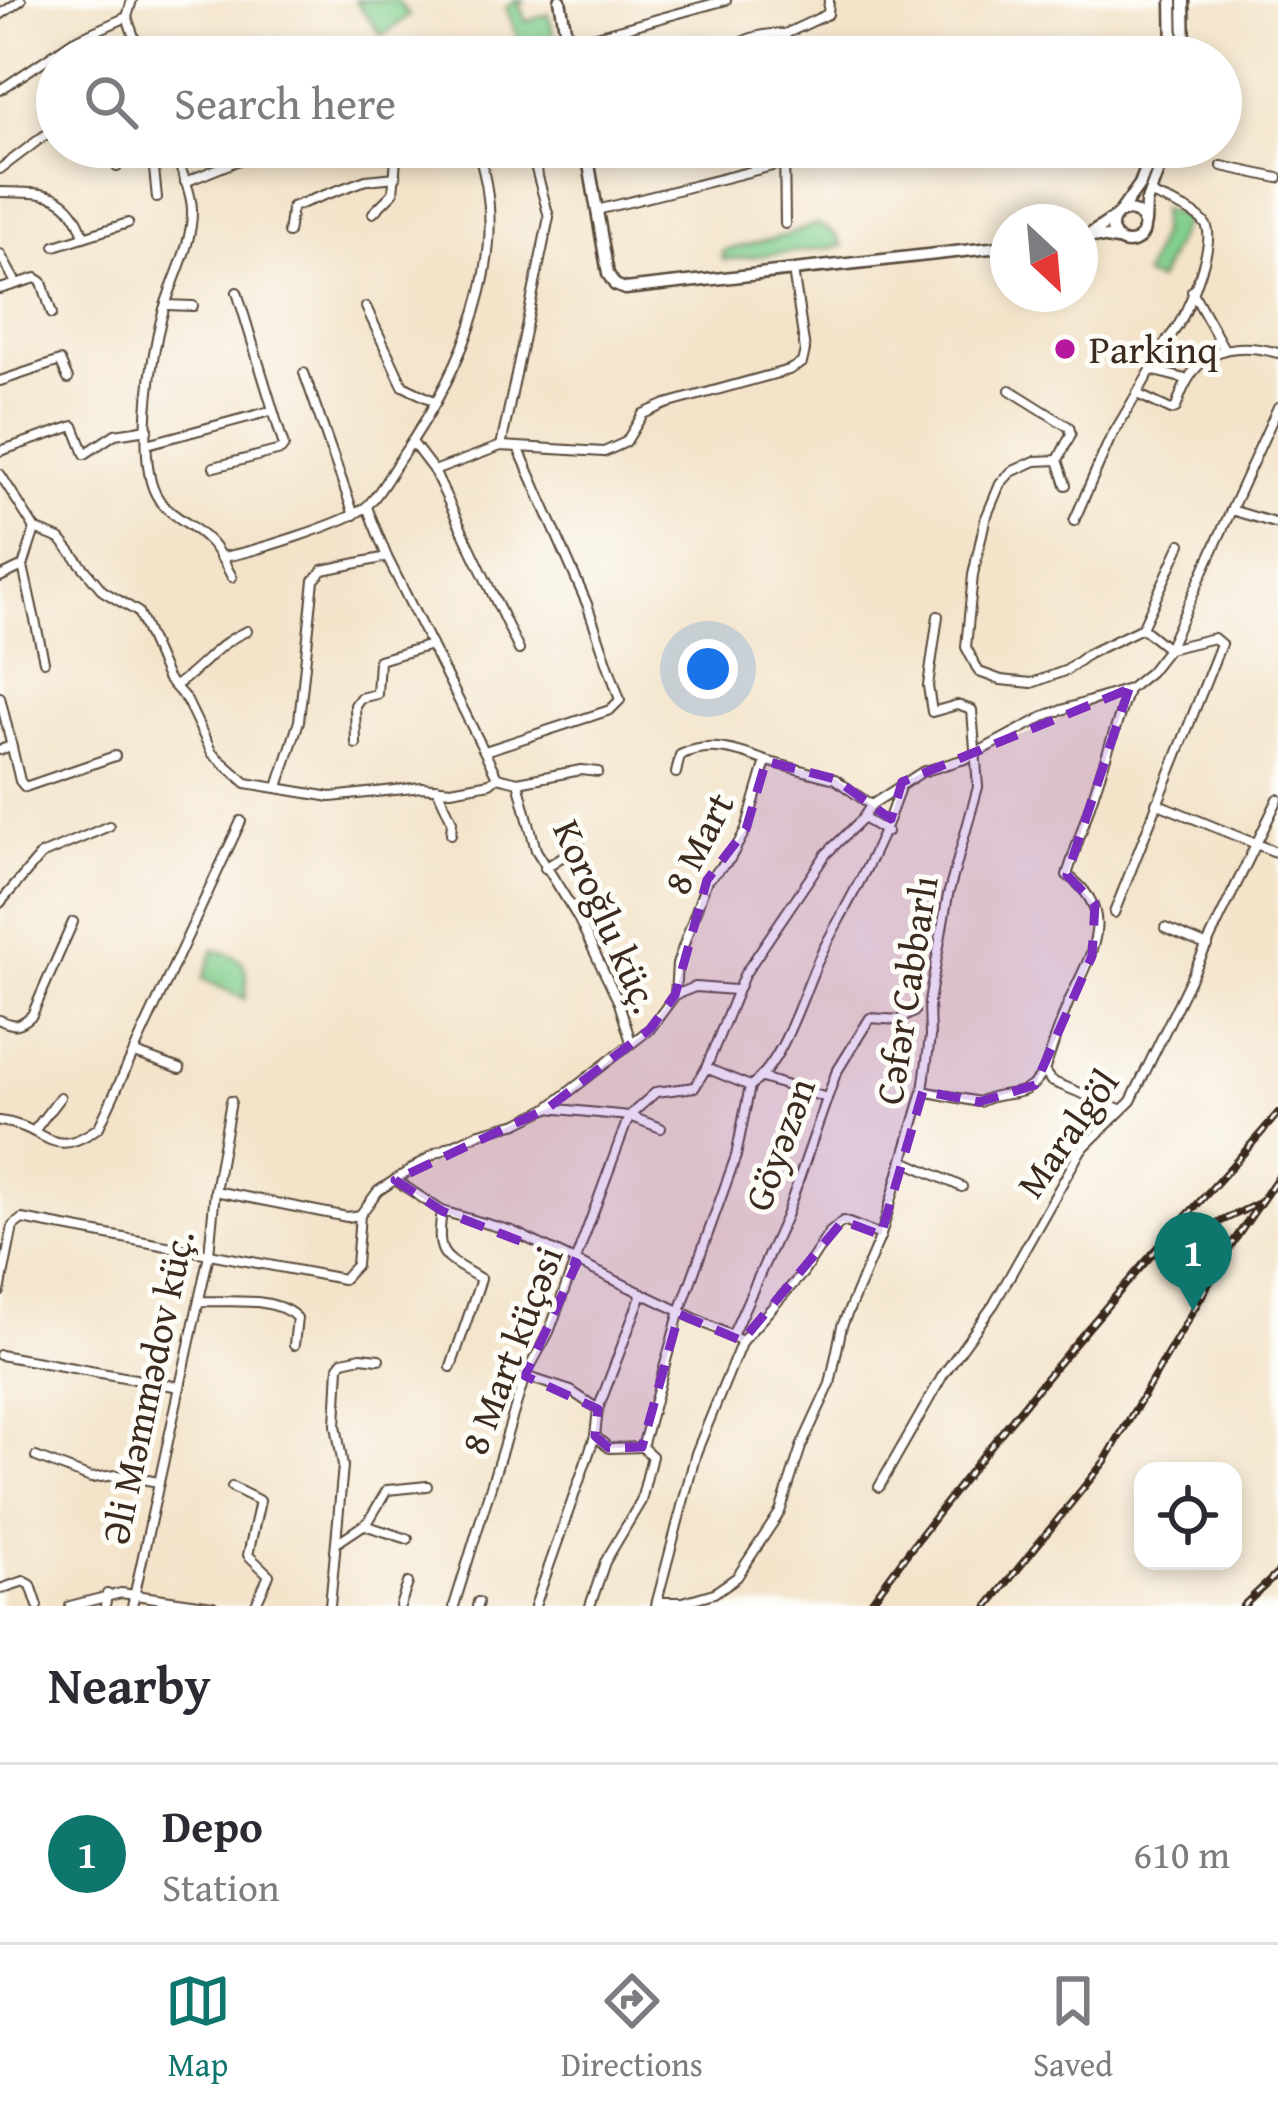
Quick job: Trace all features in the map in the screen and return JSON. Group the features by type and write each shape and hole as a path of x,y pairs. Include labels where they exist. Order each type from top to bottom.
{"street":[{"path":"0,14 21,0"},
{"path":"132,0 127,16 134,36"},
{"path":"560,0 567,36"},
{"path":"591,36 726,0"},
{"path":"757,36 785,34 828,14 829,0"},
{"path":"1172,0 1173,36"},
{"path":"1184,0 1185,36"},
{"path":"84,36 127,16"},
{"path":"0,90 36,66"},
{"path":"0,170 36,142"},
{"path":"155,168 157,198"},
{"path":"179,168 192,216 156,351 147,444 151,482 162,507 212,542 232,578"},
{"path":"184,182 219,168"},
{"path":"373,213 393,193 396,168"},
{"path":"220,557 354,515 367,507 412,442 471,325 490,233 484,168"},
{"path":"501,446 549,217 536,168"},
{"path":"590,168 608,274 615,285 626,289 990,247"},
{"path":"597,210 764,168"},
{"path":"784,168 784,224"},
{"path":"1120,242 1111,228 1146,168"},
{"path":"1098,238 1137,241 1159,168"},
{"path":"1231,168 1278,178"},
{"path":"288,233 292,207 366,180 396,177"},
{"path":"0,192 44,193 64,201 84,236"},
{"path":"1074,521 1108,441 1180,322 1206,257 1208,227 1201,219 1149,193"},
{"path":"1098,227 1117,214 1136,212 1144,226"},
{"path":"55,246 128,223"},
{"path":"0,254 16,283"},
{"path":"434,471 501,446 604,452 626,442 643,414 802,363 805,350 793,270"},
{"path":"0,289 36,278 42,282 52,314"},
{"path":"1192,290 1223,347"},
{"path":"214,467 284,448 237,292"},
{"path":"166,305 193,306"},
{"path":"366,308 403,386 436,401"},
{"path":"1137,394 1171,410 1176,408 1185,379 1223,347 1278,353"},
{"path":"0,381 60,361 68,379"},
{"path":"1151,370 1185,379"},
{"path":"304,374 354,515"},
{"path":"1010,390 1069,427 1071,434 1058,460 1066,485"},
{"path":"629,1116 656,1092 695,1087 735,990 826,854 871,805 902,782 975,754 1048,714 1129,689 1150,672 1168,649 1278,406"},
{"path":"147,444 271,411"},
{"path":"0,451 74,426 85,454 115,434 148,429"},
{"path":"412,442 434,471 519,650"},
{"path":"485,751 610,710 620,700 587,604 518,447"},
{"path":"1058,460 1035,461 1011,472 1000,484 985,520 966,647 979,672 1032,683 1067,670 1088,654 1142,628 1181,544"},
{"name":"Koroğlu küç.","path":"0,474 35,529 60,539 103,591 138,612 166,678 186,699 212,753 246,783 331,797 490,783 497,777 518,782 536,850 577,916 619,1003 631,1042"},
{"path":"367,507 387,557 497,777"},
{"path":"1231,510 1278,524"},
{"path":"35,529 23,566 44,662"},
{"path":"278,787 299,721 314,580 323,570 387,557"},
{"path":"0,578 23,566"},
{"path":"938,616 928,686 932,712 957,705 972,710 975,754"},
{"path":"1142,628 1168,649"},
{"path":"175,686 223,642 247,631"},
{"path":"1114,914 1221,644 1214,638 1168,649"},
{"path":"356,744 355,705 360,698 377,694 379,660 431,645"},
{"path":"923,1091 980,1102 992,1096 1016,1096 1035,1085 1044,1071 1068,1004 1092,956 1095,904 1086,888 1067,874 1129,689"},
{"path":"0,698 25,787 115,756"},
{"path":"0,750 11,746"},
{"path":"676,773 680,755 698,747 737,750 766,761"},
{"name":"Cəfər Cabbarlı","path":"881,1235 843,1221 742,1341 696,1454 656,1604 714,1593 737,1577 780,1512 801,1448 830,1384 842,1326 881,1235 923,1091 929,1002 948,895 978,787 975,754"},
{"name":"8 Mart","path":"676,994 677,964 707,880 730,859 746,830 766,761 835,779 871,805"},
{"path":"518,782 581,770 598,772"},
{"path":"750,1086 770,1068 825,945 887,832 902,782"},
{"path":"437,788 452,821 451,833"},
{"name":"Maralgöl","path":"879,1487 943,1375 994,1304 1082,1150 1131,1101 1278,800"},
{"path":"1156,803 1278,853"},
{"path":"863,818 887,832"},
{"path":"0,1121 66,1145 99,1127 241,821"},
{"path":"0,903 41,855 109,826"},
{"path":"545,868 580,845"},
{"path":"0,1020 11,1026 32,1015 73,922"},
{"path":"1165,928 1208,946"},
{"path":"0,1292 13,1226 22,1219 343,1279 356,1265 360,1215 378,1191 465,1139 548,1108 650,1029 676,994 695,987 735,990"},
{"name":"Göyəzən","path":"732,1336 786,1216 836,1073 870,1018 899,1020 914,1012"},
{"path":"135,1053 180,1069"},
{"name":"Göyəzən","path":"590,1606 605,1562 641,1501 652,1456 642,1447 679,1314 736,1156 750,1086 706,1067"},
{"path":"1044,1071 1052,1081 1120,1109"},
{"path":"762,1078 827,1098"},
{"path":"34,1131 60,1097"},
{"name":"Əli Məmmədov küç.","path":"132,1606 209,1254 231,1101"},
{"path":"548,1108 629,1116 662,1128"},
{"name":"8 Mart küçəsi","path":"454,1606 526,1376 577,1263 629,1116"},
{"path":"904,1161 962,1187"},
{"path":"395,1180 442,1211 512,1231 742,1341"},
{"path":"215,1191 347,1217 360,1215"},
{"path":"442,1211 437,1243 441,1254 481,1279 451,1366"},
{"path":"535,1606 595,1436 598,1409 641,1296"},
{"path":"199,1301 232,1299 289,1310 297,1322 294,1345"},
{"path":"0,1355 180,1387"},
{"path":"330,1606 344,1466 336,1425 339,1366 361,1357 379,1359"},
{"path":"526,1376 571,1391 598,1409"},
{"path":"595,1436 609,1448 642,1447"},
{"path":"36,1457 91,1478 117,1475 159,1482"},
{"path":"232,1486 260,1501 248,1555 269,1575 255,1606"},
{"path":"338,1542 364,1525 387,1490 427,1486"},
{"path":"364,1525 408,1539"},
{"path":"0,1589 24,1581 31,1585 38,1606"},
{"path":"400,1606 408,1583"},
{"path":"105,1606 107,1594"},
{"path":"70,1606 107,1594 213,1606"}],"highlighted area":[{"path":"1129,689 1067,875 1095,904 1092,956 1035,1085 979,1102 923,1091 881,1235 843,1221 742,1341 679,1314 642,1447 609,1448 595,1436 598,1409 525,1376 577,1263 442,1211 395,1180 548,1108 650,1029 675,995 707,880 746,829 766,761 835,779 891,819 902,782"}],"green space":[{"path":"355,0 397,0 409,16 382,36"},
{"path":"515,0 526,0 519,3 526,22 548,14 555,36 517,36 506,8"},
{"path":"1161,209 1186,218 1158,281 1144,276 1160,234"},
{"path":"817,224 834,233 843,246 723,260 723,251"},
{"path":"214,950 244,965 245,999 203,979"}],"railway":[{"path":"868,1606 1044,1380 1278,1113"},
{"path":"988,1606 1105,1461 1232,1244 1278,1177"},
{"path":"1178,1242 1259,1203"},
{"path":"1243,1606 1278,1573"}],"place":[{"name":"Parkinq","path":"1065,349"},
{"name":"Depo","path":"1193,1311"}]}
